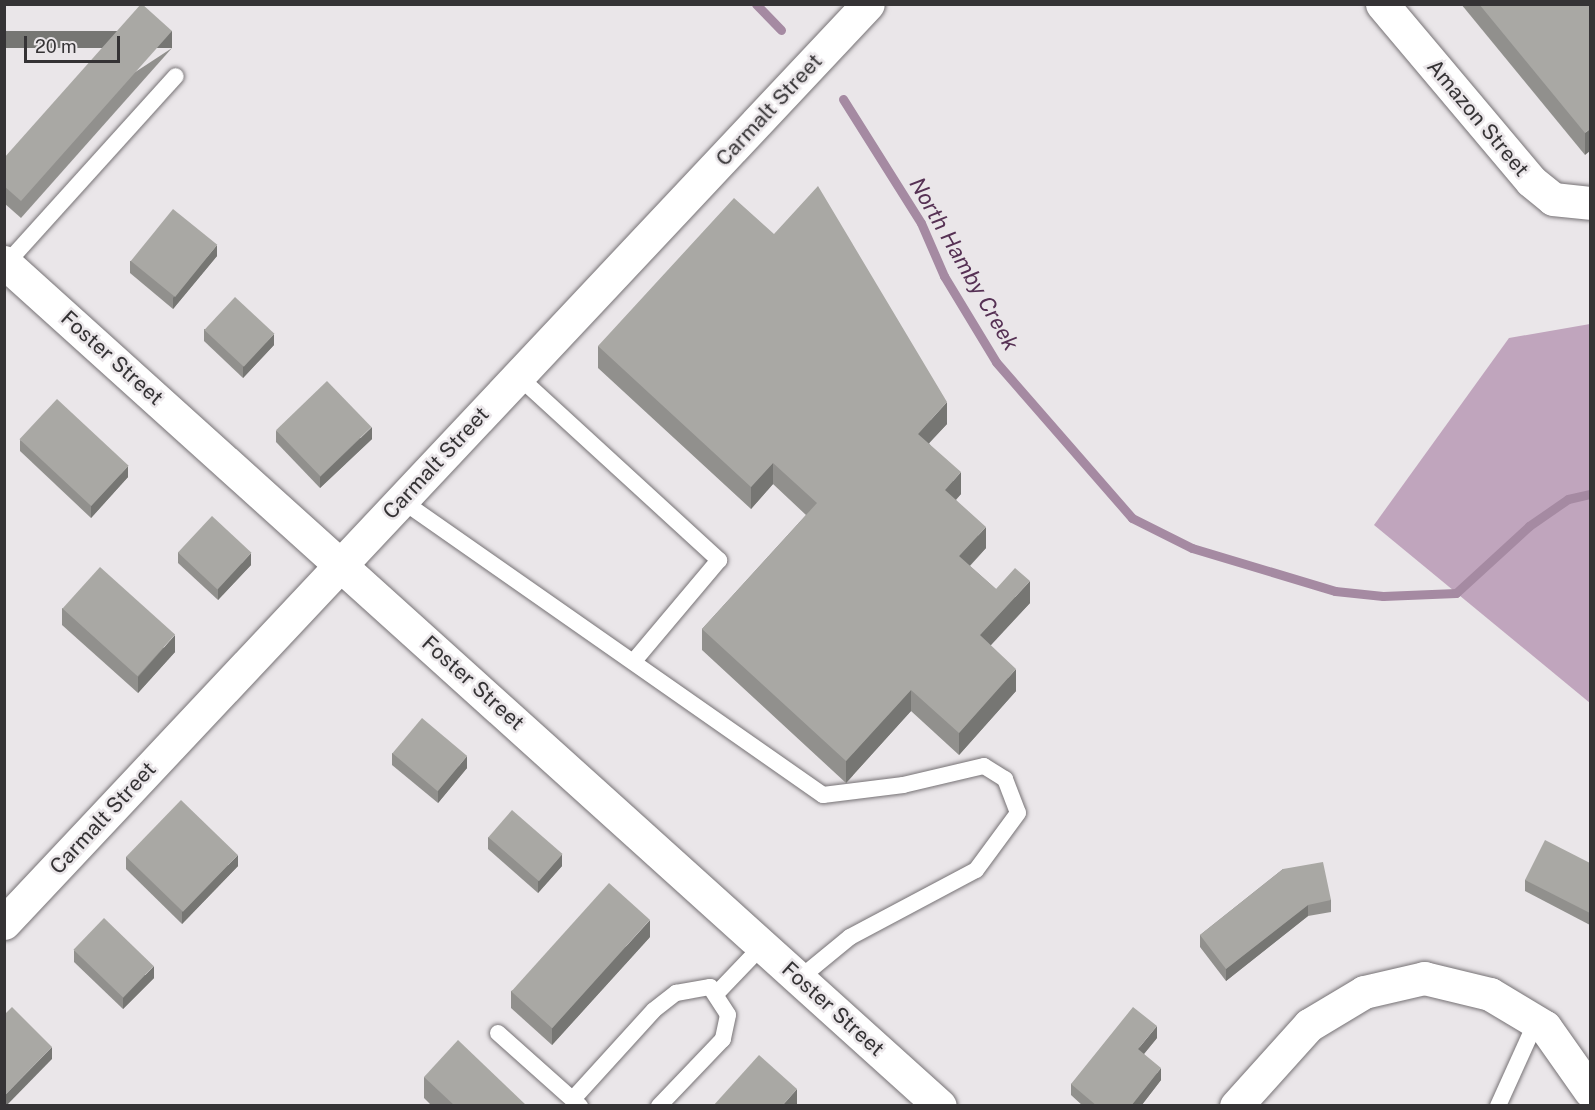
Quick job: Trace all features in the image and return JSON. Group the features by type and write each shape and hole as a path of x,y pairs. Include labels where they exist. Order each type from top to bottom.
{"street":[{"name":"Carmalt Street","path":"4,923 868,4"},
{"name":"Amazon Street","path":"1382,4 1531,181 1553,199 1590,203"},
{"name":"Foster Street","path":"5,263 341,563 940,1106"},
{"path":"1236,1106 1309,1025 1364,992 1424,978 1490,994 1536,1023 1590,1091"}],"lane":[{"path":"5,263 176,76"},
{"path":"518,376 719,560 633,662"},
{"path":"401,500 823,795 903,785 984,766 1005,779 1018,813 976,870 850,937 800,978"},
{"path":"717,992 763,945"},
{"path":"498,1033 576,1102 676,993 698,986 717,992 728,1015 723,1039 659,1106"},
{"path":"1498,1106 1536,1023"}],"shaded area":[{"path":"1590,324 1590,703 1374,525 1509,338"}],"building":[{"path":"141,4 172,31 21,201 4,186 4,158"},
{"path":"1479,4 1590,4 1590,129 1585,133"},
{"path":"818,186 947,402 918,434 961,472 945,490 986,527 959,556 996,589 1015,568 1030,581 980,635 1016,669 959,733 911,690 846,761 702,629 817,503 773,463 751,487 598,346 734,198 774,234"},
{"path":"173,209 217,245 175,297 131,261"},
{"path":"235,297 274,334 244,367 204,330"},
{"path":"327,381 371,427 320,476 276,430"},
{"path":"57,399 129,466 91,506 19,439"},
{"path":"212,516 251,553 217,589 178,553"},
{"path":"100,567 175,635 138,676 63,609"},
{"path":"422,718 467,756 438,791 392,753"},
{"path":"181,800 238,855 183,912 126,857"},
{"path":"512,810 563,854 539,881 488,837"},
{"path":"1545,840 1590,863 1590,913 1525,880"},
{"path":"1323,862 1331,900 1308,905 1226,969 1200,935 1283,869"},
{"path":"609,883 650,920 552,1028 511,991"},
{"path":"104,918 154,966 123,998 73,950"},
{"path":"12,1007 52,1047 4,1096 4,1015"},
{"path":"1133,1007 1157,1026 1138,1049 1161,1068 1131,1106 1097,1106 1071,1084"},
{"path":"458,1040 527,1106 455,1106 424,1077"},
{"path":"759,1055 797,1089 782,1106 713,1106"}],"waterway":[{"name":"North Hamby Creek","path":"756,4 781,30"},
{"name":"North Hamby Creek","path":"843,99 921,223 944,276 996,362 1132,518 1192,548 1335,591 1383,596 1456,593 1529,526 1568,499 1590,494"}]}
